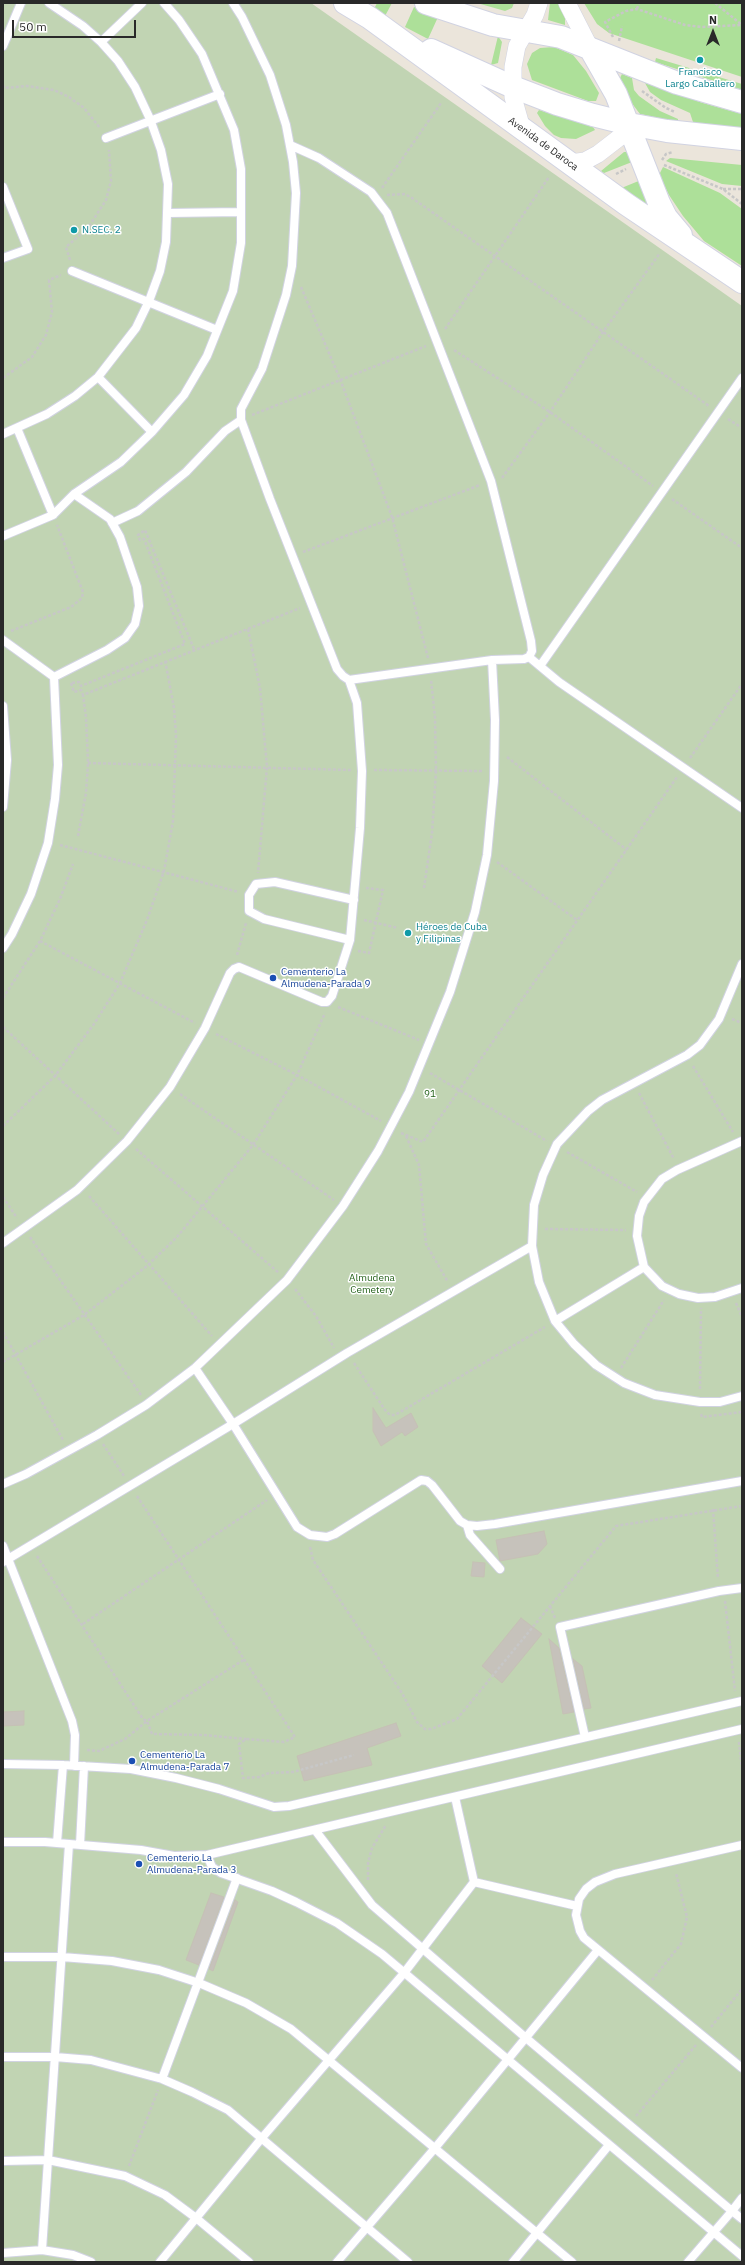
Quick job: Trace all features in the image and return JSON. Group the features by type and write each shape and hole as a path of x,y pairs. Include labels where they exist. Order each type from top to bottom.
{"main road":[{"name":"Avenida de Daroca","path":"345,3 370,18 626,204 708,257 742,282"},
{"path":"426,3 493,25 561,37 677,83 742,102"},
{"path":"370,18 444,57 513,87 557,104 629,124 742,139"},
{"path":"591,50 616,94 666,217 680,234 708,257"}],"street":[{"path":"522,129 513,97 513,67 517,46 535,15 539,3"},
{"path":"567,3 591,50"},
{"path":"570,163 585,161 598,154 620,137 629,124"}],"lane":[{"path":"3,46 21,3"},
{"path":"3,434 59,407 76,396 98,377 136,328 149,301 163,257 168,212 168,184 161,150 150,119 135,87 118,61 101,42 83,26 48,3"},
{"path":"101,42 142,3"},
{"path":"3,536 53,515 74,494 122,462 152,432 184,395 207,356 233,291 241,243 241,169 234,130 202,54 179,20 164,3"},
{"path":"3,1243 25,1229 80,1186 127,1141 170,1087 205,1028 230,973 234,969 239,967 322,1002 330,1000 350,940 360,828 362,770 357,703 349,680 337,669 270,499 241,420 241,408 262,370 273,340 286,295 292,266 296,193 290,145 270,75 242,17 233,3"},
{"path":"106,138 150,119 220,94"},
{"path":"290,145 319,158 376,197 387,213 491,480 531,641 532,651 529,657 524,660 492,660 349,680"},
{"path":"3,187 28,248 3,258"},
{"path":"168,212 240,212"},
{"path":"72,271 149,301 217,330"},
{"path":"98,377 152,432"},
{"path":"540,666 742,378"},
{"path":"112,523 138,511 186,472 225,430 241,420"},
{"path":"18,428 53,515"},
{"path":"54,677 117,644 131,631 135,624 139,606 137,588 120,537 110,519 74,494"},
{"path":"3,640 54,677 58,725 58,765 55,799 48,842 31,894 12,934 3,948"},
{"path":"529,657 560,682 742,808"},
{"path":"3,1484 26,1474 69,1451 147,1404 195,1368 220,1346 287,1280 343,1206 378,1152 429,1044 450,992 471,926 487,855 494,772 492,660"},
{"path":"3,706 7,760 3,807"},
{"path":"350,940 272,922 249,911 249,895 256,884 275,882 354,900"},
{"path":"742,964 719,1019 707,1038 687,1055 633,1082 588,1110 556,1146 543,1175 534,1205 532,1229 532,1246 539,1282 556,1321 574,1344 596,1365 615,1377 656,1395 700,1402 720,1402 742,1396"},
{"path":"740,1142 679,1168 662,1179 646,1197 639,1216 637,1230 639,1254 644,1267 662,1286 679,1294 701,1298 732,1293 742,1288"},
{"path":"6,1560 131,1486 340,1357 532,1246"},
{"path":"556,1321 644,1267"},
{"path":"195,1368 233,1424 297,1528 310,1536 326,1537 342,1530 421,1480 427,1481 454,1516 467,1525 495,1524 742,1481"},
{"path":"467,1525 470,1535 500,1569"},
{"path":"3,1546 6,1560 72,1721 75,1735 74,1766"},
{"path":"585,1737 560,1627 718,1591 742,1588"},
{"path":"3,1764 63,1765 131,1769 176,1778 218,1789 274,1807 289,1806 742,1701"},
{"path":"3,1842 57,1843 141,1850 174,1856 207,1855 396,1812 740,1729"},
{"path":"57,1843 63,1765"},
{"path":"80,1845 84,1766"},
{"path":"160,2262 261,2138 404,1973 474,1882 455,1797"},
{"path":"315,1830 372,1905 526,2038 742,2219"},
{"path":"42,2250 62,1957 68,1844"},
{"path":"742,1845 615,1874 595,1882 586,1889 577,1906 576,1915 580,1931 598,1950 644,1989 704,2035 742,2068"},
{"path":"207,1855 212,1868 221,1873 272,1891 337,1923 382,1954 742,2256"},
{"path":"162,2079 237,1878"},
{"path":"474,1882 577,1906"},
{"path":"336,2262 435,2148 598,1950"},
{"path":"3,1957 62,1957 112,1961 159,1970 199,1983 246,2003 291,2029 572,2262"},
{"path":"3,2057 55,2057 91,2060 162,2079 228,2110 365,2228 408,2262"},
{"path":"513,2262 609,2145"},
{"path":"3,2162 48,2160 125,2176 165,2195 196,2218 249,2262"},
{"path":"688,2262 742,2198"},
{"path":"3,2253 42,2250 73,2255 91,2262"}],"path":[{"path":"637,9 639,3"},
{"path":"715,3 742,25"},
{"path":"624,44 614,39 606,22 626,10 637,9 685,25 702,27 742,25"},
{"path":"618,41 622,26"},
{"path":"3,85 4,88 38,86 69,96 94,118 106,138 111,166 106,200 88,228 66,247 72,271 49,280 52,312 46,335 32,357 3,378"},
{"path":"641,89 666,108 685,116 684,132 686,143 684,152 666,154 660,162 723,189 742,204"},
{"path":"376,197 441,103"},
{"path":"241,420 437,341 549,177"},
{"path":"723,189 742,189"},
{"path":"376,197 395,193 412,198 742,428"},
{"path":"293,556 392,517 491,480 504,477 550,412 603,332 660,253"},
{"path":"292,266 340,379 392,517 430,668 435,718 436,771 432,833 424,888"},
{"path":"437,341 550,412 742,548"},
{"path":"10,632 72,607 82,598 83,592 53,515"},
{"path":"140,534 145,530 148,535 194,649"},
{"path":"83,695 165,660 248,629 311,603"},
{"path":"248,629 260,688 267,767 256,884"},
{"path":"3,1126 55,1076 94,1024 120,983 147,920 164,871 173,821 176,764 174,708 165,660"},
{"path":"40,942 297,1074 391,1127 423,1142 742,684"},
{"path":"72,685 74,692 81,690 83,695 86,717 88,763 84,808 78,836"},
{"path":"494,756 508,758 627,850"},
{"path":"88,763 494,772"},
{"path":"70,848 164,871 249,895"},
{"path":"487,855 577,920"},
{"path":"3,998 40,942 60,899 72,864"},
{"path":"362,952 368,953 383,890 370,887"},
{"path":"234,969 249,911"},
{"path":"363,920 398,928"},
{"path":"426,935 453,943"},
{"path":"3,1362 84,1315 149,1264 177,1237 203,1208 253,1145 297,1074 323,1019 330,1000 335,1005 429,1044"},
{"path":"3,1027 127,1141 287,1280 316,1316 340,1357"},
{"path":"687,1055 740,1142"},
{"path":"419,1066 646,1197"},
{"path":"633,1082 679,1168"},
{"path":"170,1087 343,1206"},
{"path":"406,1135 419,1166 426,1244 453,1291"},
{"path":"80,1186 220,1346"},
{"path":"3,1197 147,1404"},
{"path":"532,1229 637,1230"},
{"path":"615,1377 670,1290"},
{"path":"732,1293 742,1317"},
{"path":"700,1402 701,1298"},
{"path":"347,1353 385,1410 390,1415 395,1415 556,1321"},
{"path":"3,1332 69,1451"},
{"path":"702,1417 742,1412"},
{"path":"30,1545 143,1719 147,1721 152,1734 284,1742 295,1737 97,1435"},
{"path":"82,1624 276,1494"},
{"path":"313,1560 402,1693 417,1722 425,1729 431,1729 457,1718 616,1526 713,1509 742,1506"},
{"path":"713,1509 718,1591"},
{"path":"725,1602 733,1682"},
{"path":"74,1749 99,1751 125,1739 147,1721 245,1659"},
{"path":"740,1729 742,1770"},
{"path":"246,1739 239,1744 243,1778 259,1777 269,1773 293,1772 354,1755"},
{"path":"370,1885 368,1863 372,1848 396,1812"},
{"path":"644,1989 681,1944 687,1917 672,1861"},
{"path":"629,2124 742,1989"},
{"path":"125,2176 162,2079"}],"green space":[{"name":"Almudena Cemetery","path":"3,3 311,3 742,306 742,2262 3,2262"},
{"path":"377,3 392,3 385,16 374,9"},
{"path":"477,3 514,3 512,8 505,11"},
{"path":"550,3 558,3 565,18 565,25 548,20"},
{"path":"584,3 742,3 742,77 609,33 597,24"},
{"path":"414,7 438,17 428,39 405,27"},
{"path":"498,36 502,42 498,63 491,65"},
{"path":"554,47 573,55 586,71 599,93 596,101 588,101 532,80 527,64 532,53 540,48"},
{"path":"656,58 742,84 742,90 655,62"},
{"path":"622,74 632,78 634,90 639,96 660,111 678,119 678,122 640,114 631,102 620,78"},
{"path":"645,83 703,103 742,114 742,133 694,125 690,113 661,100 650,92"},
{"path":"539,110 593,127 595,130 576,139 561,138 554,135 545,126 537,113"},
{"path":"624,152 627,152 632,162 604,173 601,171"},
{"path":"670,158 742,165 742,186 722,184 666,161"},
{"path":"663,167 720,193 742,209 742,266 704,241 683,216 669,195 659,175"},
{"path":"641,180 652,210 619,189"}],"building":[{"path":"373,1408 386,1428 411,1413 418,1427 405,1436 402,1432 381,1446 373,1431"},
{"path":"544,1531 547,1544 538,1554 500,1561 496,1540"},
{"path":"473,1562 485,1563 484,1577 471,1576"},
{"path":"521,1618 542,1634 502,1683 482,1666"},
{"path":"549,1639 559,1648 574,1712 563,1714"},
{"path":"573,1659 582,1666 591,1708 584,1709"},
{"path":"24,1711 24,1725 3,1726 3,1712"},
{"path":"396,1723 401,1736 367,1748 372,1765 304,1781 297,1756"},
{"path":"211,1893 224,1897 199,1965 186,1960"},
{"path":"235,1900 238,1902 213,1971 209,1969"}],"place":[{"name":"Francisco Largo Caballero","path":"700,60"},
{"name":"N.SEC. 2","path":"74,230"},
{"name":"Héroes de Cuba y Filipinas","path":"408,933"},
{"name":"Cementerio La Almudena-Parada 9","path":"273,978"},
{"name":"Cementerio La Almudena-Parada 7","path":"132,1761"},
{"name":"Cementerio La Almudena-Parada 3","path":"139,1864"}],"park label":[{"name":"91","path":"430,1094"}]}
